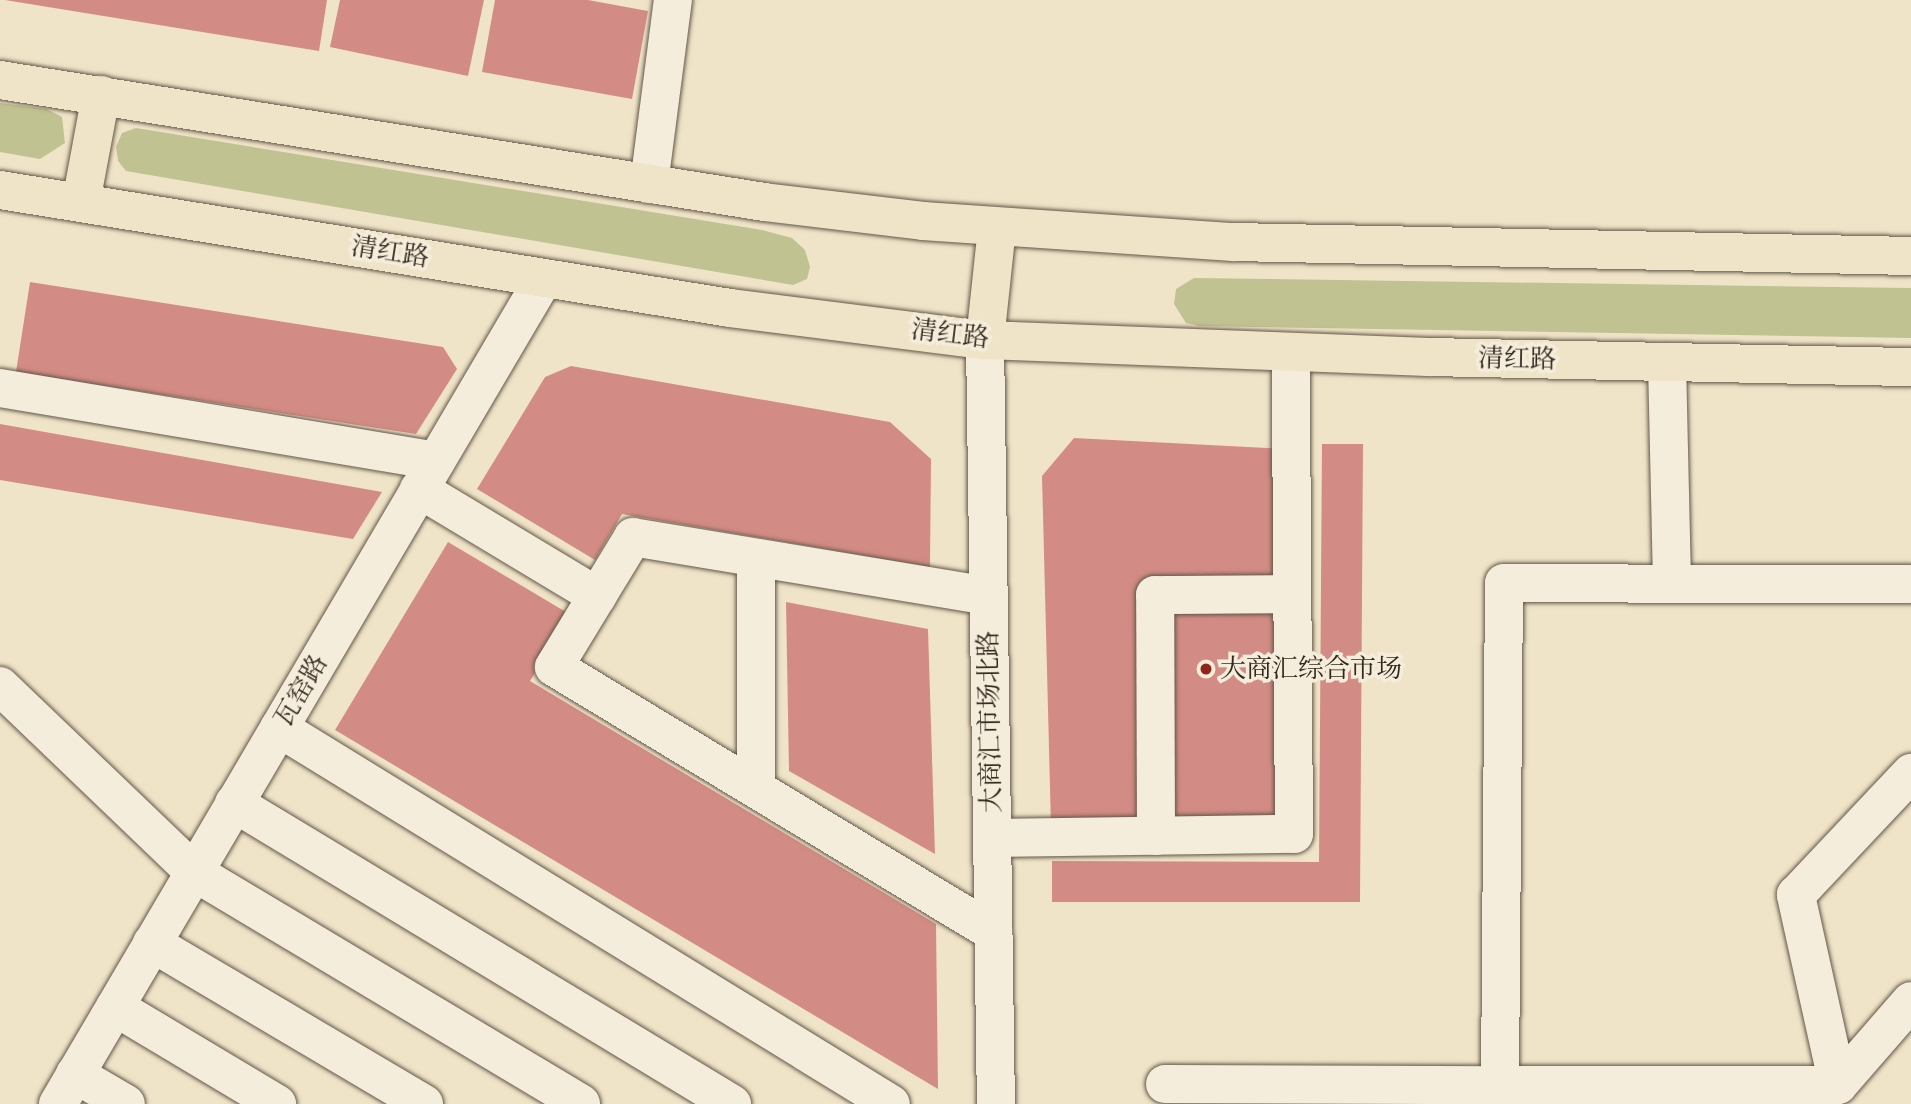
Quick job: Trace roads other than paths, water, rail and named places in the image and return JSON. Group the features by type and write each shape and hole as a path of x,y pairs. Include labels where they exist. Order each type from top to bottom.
{"main road":[{"path":"0,80 764,202 997,227 1247,243 1911,257"},
{"path":"81,202 101,95"},
{"name":"清红路","path":"0,190 730,308 985,340 1291,353 1911,367"},
{"path":"985,340 997,227"}],"street":[{"path":"649,184 673,0"},
{"name":"瓦窑路","path":"66,1089 544,278"},
{"name":"大商汇市场北路","path":"985,340 996,1104"},
{"path":"992,838 1294,834 1291,353"},
{"path":"1667,362 1672,583"},
{"path":"0,388 428,475 597,596"},
{"path":"988,596 633,537 554,667 993,932"},
{"path":"756,558 756,788"},
{"path":"1499,1094 1504,583 1911,584"},
{"path":"1156,836 1155,595 1292,594"},
{"path":"0,686 194,872 581,1104"},
{"path":"279,728 891,1104"},
{"path":"1838,1085 1796,895 1911,773"},
{"path":"234,803 732,1104"},
{"path":"152,943 424,1104"},
{"path":"1164,1084 1499,1094 1838,1085 1911,1001"},
{"path":"115,1007 277,1104"},
{"path":"66,1089 126,1104"}],"place":[{"name":"大商汇综合市场","path":"1206,669"}]}
